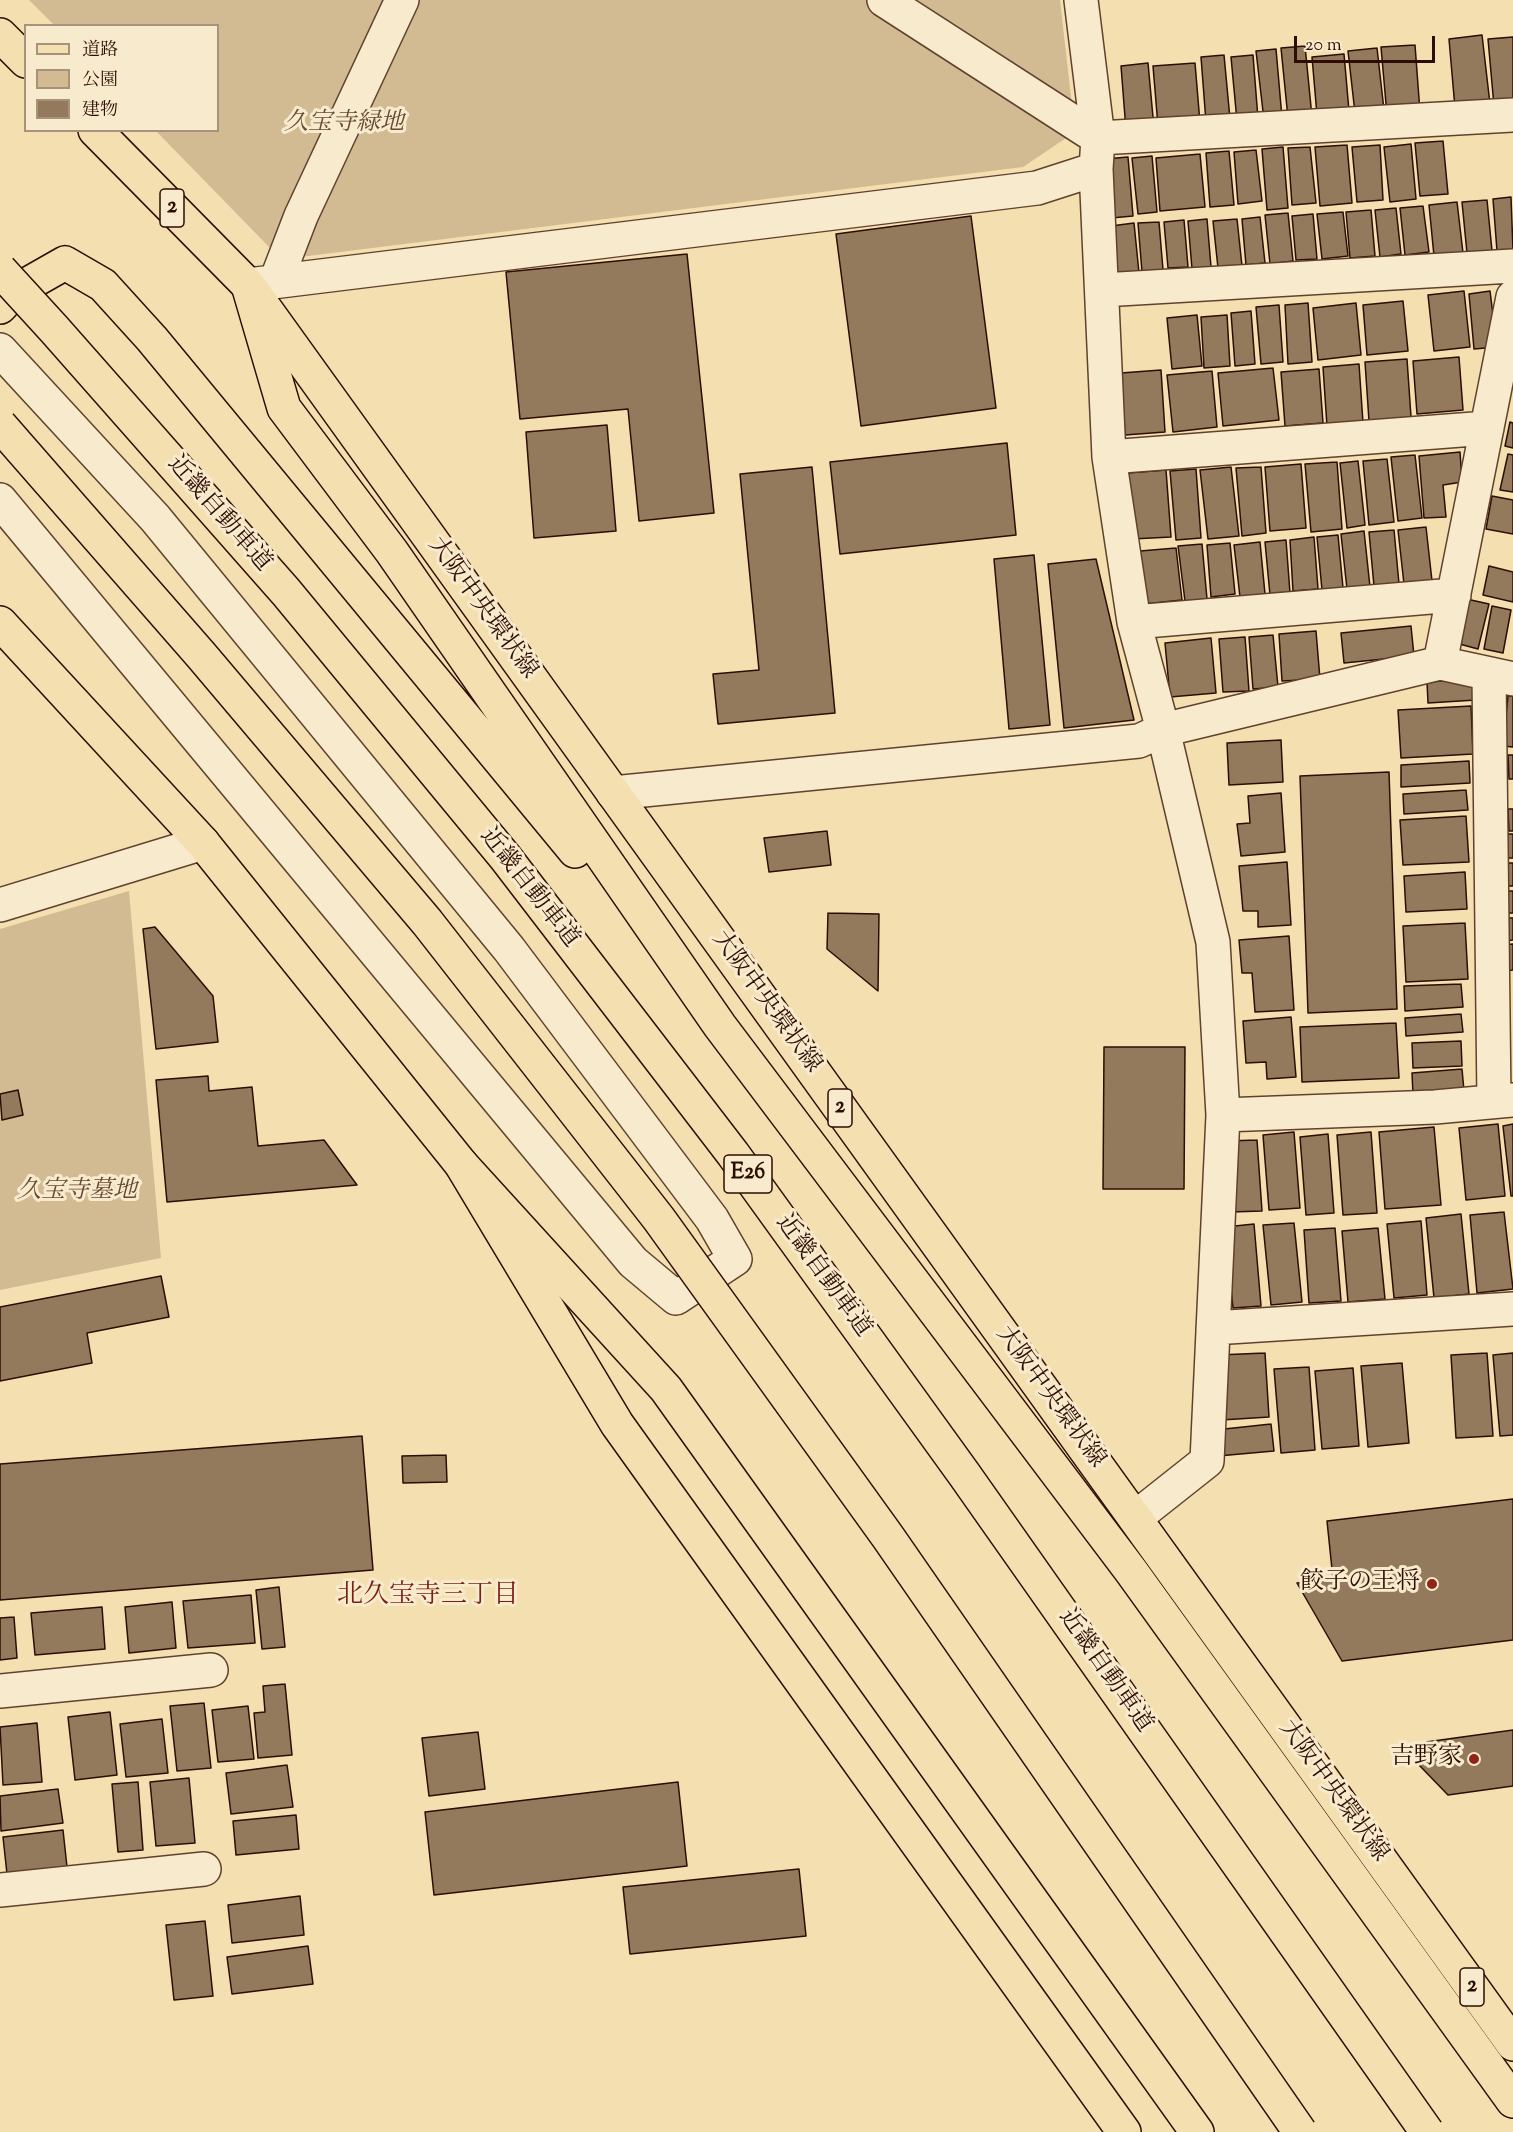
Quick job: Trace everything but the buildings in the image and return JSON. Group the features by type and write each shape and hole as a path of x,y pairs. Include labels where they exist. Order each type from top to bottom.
{"main road":[{"path":"0,35 24,59"},
{"name":"大阪中央環状線","path":"97,132 262,283 613,793 1513,2044"},
{"path":"0,307 14,292 65,263 103,285 152,339 720,1026"},
{"name":"近畿自動車道","path":"0,270 286,592 505,857 726,1145 964,1474 1427,2132"},
{"path":"262,283 284,408 392,552 720,1026 1131,1571 1513,2101"},
{"path":"0,425 201,655 426,922 659,1219 888,1537 1300,2132"},
{"path":"0,623 203,843 461,1164 666,1389 1197,2132"},
{"path":"461,1164 617,1424 1122,2132"},
{"path":"1432,1930 1513,2012"}],"street":[{"path":"262,283 301,216 402,0"},
{"path":"884,0 1097,154"},
{"path":"1081,0 1097,154 1109,457 1134,622 1163,730 1213,942 1223,1115 1207,1461 1136,1518"},
{"path":"262,283 1037,188 1097,154 1513,115"},
{"path":"1102,290 1513,266"},
{"path":"1440,663 1513,297"},
{"path":"0,351 156,518 509,950 712,1219 735,1258 676,1298 633,1262 0,500"},
{"path":"1109,457 1487,428"},
{"path":"1134,622 1454,596"},
{"path":"613,793 1139,741 1163,730 1440,663 1501,676 1503,1100 1435,1107 1223,1115"},
{"path":"0,905 203,843"},
{"path":"1213,1328 1513,1309"},
{"path":"0,1691 211,1670"},
{"path":"0,1890 204,1869"}],"green space":[{"name":"久宝寺緑地","path":"29,0 1060,0 1075,132 1023,167 300,257 271,249 157,132 219,132 219,24 53,24"},
{"name":"久宝寺墓地","path":"129,891 161,1258 0,1290 0,929"}],"place":[{"name":"餃子の王将","path":"1432,1584"},
{"name":"吉野家","path":"1474,1759"}],"district":[{"name":"北久宝寺三丁目","path":"428,1598"}]}
